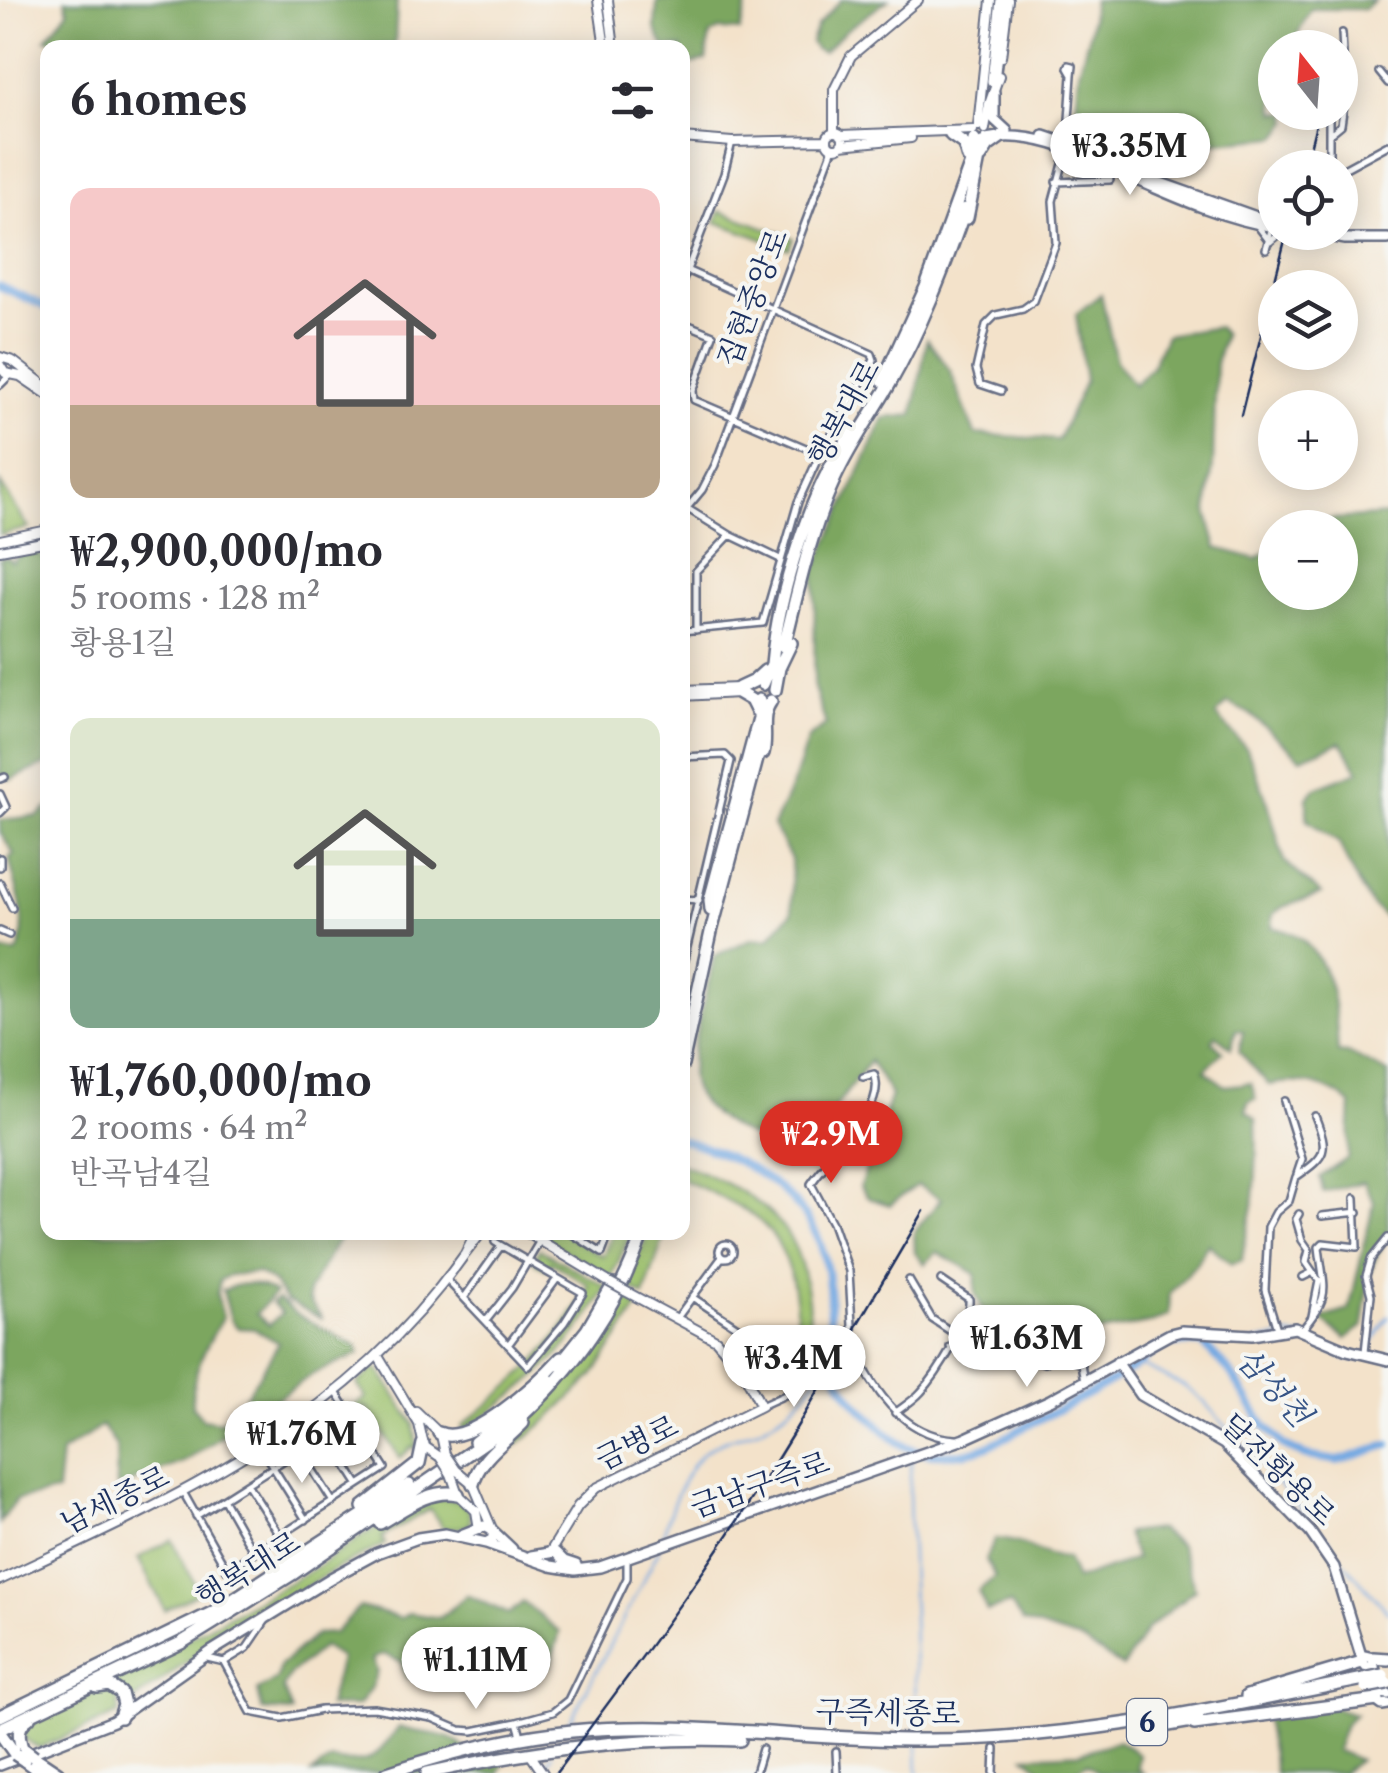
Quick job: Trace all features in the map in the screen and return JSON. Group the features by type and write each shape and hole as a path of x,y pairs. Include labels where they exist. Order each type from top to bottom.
{"highway":[{"path":"992,84 1002,2"},
{"path":"972,134 975,190"},
{"path":"962,204 972,160 972,134"},
{"path":"962,204 968,153 964,144 972,134"},
{"path":"962,204 975,190 983,152 1004,134"},
{"name":"행복대로","path":"758,742 759,718 772,664 781,648 813,517 856,432 886,383 907,361 921,334 962,204"},
{"path":"739,691 762,676 781,648"},
{"path":"739,691 766,694"},
{"path":"690,1001 758,742 756,707 739,691"},
{"path":"690,1026 714,910"},
{"name":"행복대로","path":"292,1569 500,1424 551,1376 587,1330 635,1240"},
{"name":"행복대로","path":"13,1746 41,1704 214,1617 517,1420 595,1332 623,1282 636,1240"},
{"path":"474,1486 485,1459 552,1393 586,1352 595,1332"},
{"path":"437,1432 451,1436 470,1431 541,1379 575,1344"},
{"path":"292,1569 418,1463 423,1440"},
{"path":"292,1569 424,1498 445,1492 460,1495"},
{"name":"행복대로","path":"4,1712 72,1692 182,1642 214,1617"},
{"path":"1127,1726 1219,1704 1366,1657 1388,1659"},
{"name":"구즉세종로","path":"427,1773 546,1748 661,1739 1035,1742 1153,1728 1387,1678"},
{"name":"구즉세종로","path":"928,1743 1127,1726 1365,1683"},
{"path":"72,1692 104,1685 115,1687 124,1698 120,1718"},
{"path":"1153,1728 1385,1703"},
{"path":"13,1746 20,1726 41,1704"},
{"name":"구즉세종로","path":"387,1773 484,1745 574,1731 688,1729 906,1743"},
{"path":"13,1746 42,1773"},
{"path":"13,1746 58,1773"}],"main road":[{"path":"992,84 994,119 1004,134"},
{"path":"972,134 1004,134 1066,145 1256,221"},
{"path":"1358,234 1388,237"},
{"path":"1358,238 1388,237"},
{"name":"금남구즉로","path":"454,1535 515,1553 600,1567 950,1445 1050,1400 1182,1331 1252,1335 1302,1330 1363,1355 1388,1360"},
{"name":"달전황용로","path":"1118,1364 1128,1382 1156,1407 1224,1444 1310,1532 1334,1567 1385,1703"},
{"name":"금남구즉로","path":"0,1765 120,1718 204,1657 376,1553 430,1535 454,1535 487,1526 515,1553"},
{"path":"479,1530 478,1537 485,1543 493,1539 493,1530"}],"street":[{"path":"598,0 604,40"},
{"path":"608,0 613,40"},
{"path":"835,140 834,90 851,56 918,0"},
{"path":"972,134 982,104 1002,2"},
{"path":"1379,72 1388,83"},
{"path":"1000,391 986,387 976,375 984,329 996,316 1029,305 1039,292 1056,242 1052,201 1066,145 1072,76"},
{"path":"972,134 992,84"},
{"path":"972,134 982,104"},
{"path":"1330,130 1330,150"},
{"path":"1330,134 1335,130"},
{"path":"690,139 732,142 972,134"},
{"name":"집현중앙로","path":"690,505 709,477 835,140"},
{"path":"690,258 724,174 732,142"},
{"path":"1358,162 1388,146"},
{"path":"1056,182 1110,180"},
{"path":"1256,221 1258,225"},
{"path":"690,272 872,354 871,366 820,454 798,502 763,623 690,630"},
{"path":"690,326 713,336 693,391 694,400 820,454"},
{"path":"1,384 7,367 40,387"},
{"path":"690,514 780,559"},
{"path":"0,540 40,532"},
{"path":"696,630 696,571 730,534"},
{"path":"0,550 40,542"},
{"path":"690,693 739,691"},
{"path":"690,756 725,754 732,760 690,936"},
{"path":"0,795 6,807 0,813"},
{"path":"0,858 0,866"},
{"path":"0,883 12,908"},
{"path":"690,899 699,900"},
{"path":"0,931 8,935"},
{"path":"863,1078 872,1073 878,1080 874,1102 857,1132 842,1144 810,1184 832,1223 849,1270 853,1344 863,1366 896,1413 938,1437 964,1439"},
{"path":"1277,1330 1265,1290 1268,1227 1276,1212 1289,1201 1302,1159 1284,1101"},
{"path":"1296,1177 1313,1166 1326,1150 1315,1116"},
{"path":"1302,1330 1322,1306 1319,1248 1323,1243 1357,1246 1355,1198"},
{"path":"1322,1216 1358,1212"},
{"path":"1300,1214 1296,1220 1309,1250 1306,1262 1319,1281 1312,1319"},
{"path":"1343,1222 1344,1214"},
{"path":"1363,1355 1367,1349 1370,1311 1366,1276 1371,1259 1388,1238"},
{"name":"남세종로","path":"0,1580 184,1492 261,1448 378,1356 446,1280 474,1240"},
{"path":"537,1240 716,1340 744,1373 761,1406"},
{"path":"585,1240 602,1252 607,1240"},
{"path":"485,1322 540,1242"},
{"path":"446,1280 528,1366 554,1336 582,1293 498,1244 464,1298"},
{"path":"676,1318 722,1257"},
{"path":"1303,1277 1312,1272"},
{"path":"508,1345 557,1279"},
{"path":"908,1280 932,1319 958,1336"},
{"path":"896,1413 922,1392 958,1336 970,1308 969,1298 941,1280"},
{"path":"692,1297 742,1330 727,1351"},
{"path":"1029,1340 1081,1364 1084,1380"},
{"path":"949,1347 998,1349 1044,1363 1054,1353"},
{"path":"378,1356 419,1424 423,1440 443,1456 454,1472 460,1495 475,1510 479,1530"},
{"name":"금병로","path":"556,1560 578,1506 596,1488 785,1395 821,1370 863,1366"},
{"path":"184,1492 227,1570 282,1537 385,1468 336,1392"},
{"path":"400,1392 437,1432 443,1456"},
{"path":"196,1516 274,1468 350,1414"},
{"path":"423,1440 430,1430 437,1432"},
{"path":"326,1432 359,1485"},
{"path":"261,1448 306,1520"},
{"path":"300,1450 333,1502"},
{"path":"454,1472 474,1486 493,1530"},
{"path":"248,1485 282,1537"},
{"path":"460,1495 471,1495 474,1486"},
{"path":"224,1500 254,1554"},
{"path":"454,1535 472,1526 475,1510"},
{"path":"487,1516 506,1543"},
{"path":"515,1553 540,1552 561,1540"},
{"path":"515,1553 548,1569 556,1560 561,1540"},
{"path":"224,1662 251,1712 264,1716 282,1718 321,1710 374,1708 432,1718 460,1730 517,1722 553,1712 568,1700 627,1578 628,1558"},
{"path":"204,1657 224,1662 254,1641 268,1617"},
{"path":"517,1722 520,1732"},
{"path":"755,1773 762,1749"},
{"path":"994,1773 995,1749"},
{"path":"836,1751 837,1773"}],"green space":[{"path":"65,0 397,0 395,40 112,40 110,34 46,39 68,11"},
{"path":"657,0 755,0 747,5 740,31 719,30 710,35 706,60 690,65 690,40 661,40 655,28"},
{"path":"841,0 888,0 823,52 815,49 811,42 817,26"},
{"path":"1093,0 1376,0 1363,9 1311,9 1300,30 1258,30 1258,130 1283,130 1277,137 1206,143 1142,157 1074,130 1079,71"},
{"path":"720,211 793,238 789,249 716,222"},
{"path":"1101,294 1116,361 1134,385 1152,366 1166,335 1218,327 1224,335 1216,363 1213,465 1207,511 1217,548 1258,558 1258,610 1358,610 1358,517 1388,515 1388,919 1372,906 1339,843 1307,820 1307,797 1315,788 1359,771 1341,742 1301,758 1250,714 1228,703 1216,715 1247,749 1268,803 1284,861 1321,894 1283,907 1273,914 1272,927 1299,937 1321,964 1332,992 1338,1052 1388,1073 1388,1230 1370,1272 1363,1326 1346,1339 1320,1319 1349,1310 1374,1202 1363,1182 1323,1192 1320,1177 1348,1158 1351,1104 1313,1084 1269,1085 1239,1051 1243,1031 1236,1030 1231,1048 1216,1035 1212,1041 1223,1051 1205,1070 1225,1086 1251,1083 1256,1099 1248,1102 1246,1111 1256,1119 1256,1162 1253,1206 1242,1260 1231,1264 1208,1244 1170,1293 1169,1315 1154,1322 1070,1338 1038,1324 983,1310 975,1293 976,1274 937,1252 925,1264 915,1253 914,1232 941,1199 917,1185 890,1205 868,1198 860,1187 891,1095 870,1061 823,1124 845,1138 811,1160 736,1129 718,1118 694,1089 694,1043 714,956 751,939 769,938 792,912 791,859 773,826 808,738 826,725 814,688 815,570 884,418 913,415 927,339 950,370 975,434 1058,440 1085,381 1076,314"},
{"path":"0,483 29,528 0,535"},
{"path":"35,550 40,555 40,767 10,780 0,776 0,558 7,557 12,562 20,554"},
{"path":"38,816 40,1240 338,1240 308,1292 309,1301 323,1319 286,1301 273,1282 257,1273 230,1275 220,1280 217,1294 223,1317 201,1360 192,1394 192,1406 203,1419 220,1422 238,1409 279,1343 254,1329 238,1328 231,1320 222,1288 223,1291 249,1284 268,1289 275,1293 256,1314 269,1325 282,1313 272,1303 278,1299 295,1313 358,1347 359,1354 313,1374 186,1461 117,1488 116,1446 102,1426 61,1453 57,1492 16,1500 0,1523 0,951 17,953 23,929 9,858 14,854 0,832 0,820"},
{"path":"690,1167 753,1199 775,1218 791,1240 801,1265 810,1329 811,1371 797,1380 796,1313 789,1269 769,1230 727,1200 690,1183"},
{"path":"547,1240 575,1240 603,1256 610,1240 628,1240 611,1278"},
{"path":"645,1240 663,1240 644,1296 626,1285"},
{"path":"539,1249 607,1287 562,1351 508,1399 465,1430 462,1426 549,1346 589,1285 551,1262 546,1269 534,1262"},
{"path":"621,1295 639,1306 593,1376 549,1419 481,1474 553,1396 602,1334"},
{"path":"373,1369 379,1370 414,1424 417,1449 412,1447 400,1458 366,1407 353,1414 350,1409 366,1398 357,1384"},
{"path":"430,1498 464,1505 470,1524 443,1528 430,1509 382,1537 385,1544 214,1642 127,1706 112,1680 312,1570 365,1534"},
{"path":"1159,1529 1180,1546 1195,1589 1146,1630 1123,1667 1080,1640 1023,1622 1010,1604 987,1611 978,1591 995,1577 986,1560 995,1539 1067,1558 1076,1580 1136,1559 1126,1533"},
{"path":"172,1540 199,1592 165,1610 138,1558"},
{"path":"467,1595 509,1614 523,1602 560,1632 550,1666 517,1680 522,1655 508,1639 486,1634 468,1657 468,1677 452,1678 445,1655 431,1645 419,1657 426,1675 407,1678 401,1662 384,1654 372,1659 377,1671 358,1706 328,1706 340,1658 323,1647 291,1673 283,1688 292,1712 262,1710 258,1691 277,1679 280,1666 316,1634 334,1633 360,1607 401,1618 409,1613 440,1618"},
{"path":"103,1689 118,1694 119,1714 39,1748 25,1740 22,1727 28,1721"},
{"path":"1317,1703 1355,1714 1345,1724 1336,1750 1359,1760 1342,1773 1275,1773 1265,1719"},
{"path":"399,1727 449,1738 474,1755 501,1750 503,1766 498,1773 312,1773 331,1760 364,1761 384,1746"},
{"path":"1118,1741 1139,1754 1137,1768 1143,1773 1099,1773 1087,1763 1073,1773 1045,1773 1025,1756 1080,1753"}],"waterway":[{"name":"삼성천","path":"0,286 40,304"},
{"name":"삼성천","path":"690,1143 726,1156 769,1180 804,1214 824,1256 829,1281 832,1359 838,1377 870,1417 905,1446 942,1454 986,1447 1109,1383 1161,1347 1184,1343 1203,1344 1230,1372 1264,1425 1284,1446 1306,1456 1338,1461 1388,1445"},
{"path":"1370,1347 1388,1317"},
{"path":"1203,1344 1242,1345 1289,1335 1347,1359 1361,1359"},
{"path":"661,1542 681,1485 700,1456 719,1443 779,1417 807,1391 829,1360"},
{"path":"1140,1365 1184,1386 1203,1401 1329,1540 1338,1556 1388,1612"},
{"path":"912,1449 909,1492 917,1737"},
{"path":"566,1729 659,1550"},
{"path":"917,1745 918,1773"},
{"path":"544,1768 553,1754"}],"tunnel":[{"path":"975,149 988,80"},
{"path":"762,714 773,669"}],"railway":[{"path":"1310,150 1314,130"},
{"path":"1241,415 1282,250"},
{"path":"556,1773 716,1553 804,1415 924,1211"}]}
